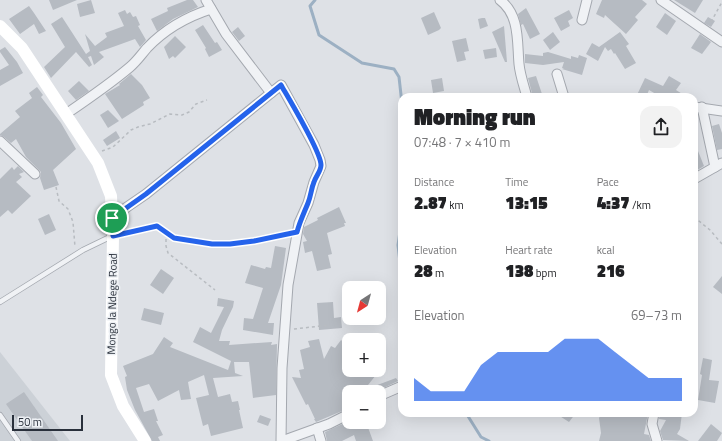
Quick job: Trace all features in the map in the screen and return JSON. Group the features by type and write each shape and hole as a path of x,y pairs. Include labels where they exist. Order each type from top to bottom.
{"street":[{"path":"206,0 226,34 271,93"},
{"path":"500,0 510,11 514,22 518,42 521,76 526,93"},
{"path":"582,20 587,0"},
{"path":"661,0 722,42"},
{"path":"66,114 135,63 158,37 173,25 211,8"},
{"name":"Mongo la Ndege Road","path":"0,26 22,48 98,163 111,196 113,236 111,375 123,406 145,441"},
{"path":"558,74 563,93"},
{"path":"112,218 146,194 281,85 314,146 321,166 299,223 288,285 282,368 281,441 342,417"},
{"path":"698,177 719,165 698,107 722,111"},
{"path":"0,141 35,174"},
{"path":"386,393 398,388"},
{"path":"653,417 652,424 657,441"},
{"path":"317,428 321,441"}],"lane":[{"path":"0,302 87,248 113,236"},
{"path":"0,415 18,441"}],"path":[{"path":"706,31 722,2"},
{"path":"93,156 112,147 131,130 150,124 170,114 182,115 189,112 196,104 207,100"},
{"path":"56,187 59,201 68,209 73,222 76,255"},
{"path":"698,220 710,230 722,244"},
{"path":"113,236 154,226 160,227 174,238 212,244 230,244 254,241 297,232"},
{"path":"166,233 166,246 168,253 215,290"},
{"path":"285,330 330,325"}],"shaded area":[{"path":"0,352 70,441 0,441"}],"building":[{"path":"49,0 77,0 53,10"},
{"path":"91,0 95,13 80,17 77,4"},
{"path":"187,0 193,0 198,7 173,19 157,31 151,19 168,11 167,8"},
{"path":"602,0 642,0 647,4 635,17 638,20 626,34 605,15 604,18 596,14"},
{"path":"674,0 703,0 695,13"},
{"path":"29,6 46,31 39,34 34,24 20,34 9,19"},
{"path":"526,8 540,34 530,39 523,24 521,25 518,14"},
{"path":"125,10 127,14 130,12 133,17 136,16 140,25 138,26 146,40 140,47 135,39 99,52 104,57 94,65 91,56 88,57 92,65 89,67 76,52 51,78 44,67 65,47 51,24 62,17 86,54 90,51 85,34 95,46 107,37 105,33 124,26 118,13"},
{"path":"569,10 573,18 568,21 570,26 561,31 554,18"},
{"path":"434,12 441,28 428,35 421,18"},
{"path":"665,13 676,21 667,35 656,27"},
{"path":"708,17 715,21 711,27 704,23"},
{"path":"485,18 488,26 480,29 478,19"},
{"path":"203,25 215,43 217,42 222,50 209,57 205,49 206,48 195,30"},
{"path":"504,26 507,62 505,62 492,32"},
{"path":"238,27 245,36 239,41 232,32"},
{"path":"553,32 560,42 550,50 543,40"},
{"path":"620,32 629,44 626,46 636,63 625,69 615,53 614,54 611,49 608,51 605,47 598,61 586,54 592,43 599,47"},
{"path":"700,34 711,42 702,54 691,48"},
{"path":"175,36 186,47 175,58 173,56 169,59 164,47"},
{"path":"466,38 469,51 464,52 466,60 457,62 452,41"},
{"path":"5,47 17,62 23,73 0,86 0,70 9,65 0,52 0,50"},
{"path":"496,48 497,57 485,59 483,50"},
{"path":"548,52 571,59 571,56 578,58 579,55 587,58 582,75 562,69 564,68 562,68 564,62 543,65 525,63 525,54 543,56 543,53"},
{"path":"131,74 142,85 150,98 143,102 144,105 122,119 105,94 120,85 119,84"},
{"path":"536,76 542,93 532,93 528,78"},
{"path":"669,76 681,83 676,90 681,93 654,93 649,90 648,93 638,93 645,78 663,86"},
{"path":"442,78 444,91 433,93 431,80"},
{"path":"79,81 89,91 76,100 68,91"},
{"path":"37,87 43,95 41,97 61,123 76,149 53,170 59,185 44,190 40,178 41,172 26,157 16,139 11,143 0,135 20,117 15,111 32,98 29,93"},
{"path":"108,110 119,121 108,128 100,115"},
{"path":"719,124 722,133 722,149 717,150 712,126"},
{"path":"116,131 120,138 107,146 103,140"},
{"path":"698,151 704,166 698,170"},
{"path":"18,166 24,172 19,174 22,177 16,182 31,196 12,214 8,210 0,217 0,179 12,167 14,170"},
{"path":"339,207 346,223 344,223 345,226 327,233 332,254 328,255 331,268 317,271 312,251 305,253 303,242 307,241 303,234 304,227 318,220 317,218"},
{"path":"49,214 56,230 45,235 38,219"},
{"path":"275,246 286,248 281,285 268,323 274,323 273,335 243,330 244,318 253,319 263,288 245,283 251,265 265,269 266,267 271,268"},
{"path":"161,269 174,278 163,294 150,285"},
{"path":"722,276 722,294 713,287"},
{"path":"218,298 234,301 219,341 230,341 229,345 272,342 271,345 277,344 276,395 253,398 249,362 234,362 235,373 243,376 213,378 218,397 230,394 232,402 238,401 243,428 211,436 208,424 203,426 196,398 209,395 204,375 188,382 191,399 181,400 179,390 158,401 149,384 136,388 144,412 154,409 158,421 156,421 163,435 158,437 160,441 152,441 135,410 127,390 125,377 127,376 123,366 153,354 164,337 173,343 170,347 228,370 231,361 193,342 200,327 211,333 224,307 217,306"},
{"path":"333,302 334,318 341,317 342,328 319,330 317,303"},
{"path":"144,308 164,313 161,325 141,320"},
{"path":"319,339 324,359 331,346 335,348 341,340 342,377 374,377 368,385 342,385 342,411 316,422 308,404 306,405 292,377 301,378 299,370 304,369 300,350 310,347 308,341"},
{"path":"703,358 712,360 709,380 719,381 715,403 698,400"},
{"path":"396,378 398,381 386,387 386,385 377,385"},
{"path":"24,392 58,441 32,441 6,404"},
{"path":"260,415 271,419 268,426 257,422"},
{"path":"561,417 573,417 569,422"},
{"path":"647,417 644,434 649,435 651,441 599,441 601,433 599,418"},
{"path":"659,417 682,417 680,429 677,434 689,441 663,440 660,431 666,420 659,419"},
{"path":"342,424 342,429 369,429 373,441 356,441 354,435 342,441 327,441 325,432"},
{"path":"711,424 722,433 717,441 698,441"}],"waterway":[{"path":"315,0 310,6 319,35 362,63 394,69 399,77 401,93"},
{"path":"468,417 481,437 489,441"}],"route":[{"path":"281,85 320,160 321,166 297,232 254,241 230,244 212,244 174,238 157,226 113,236 112,218 146,194 281,85"}]}
